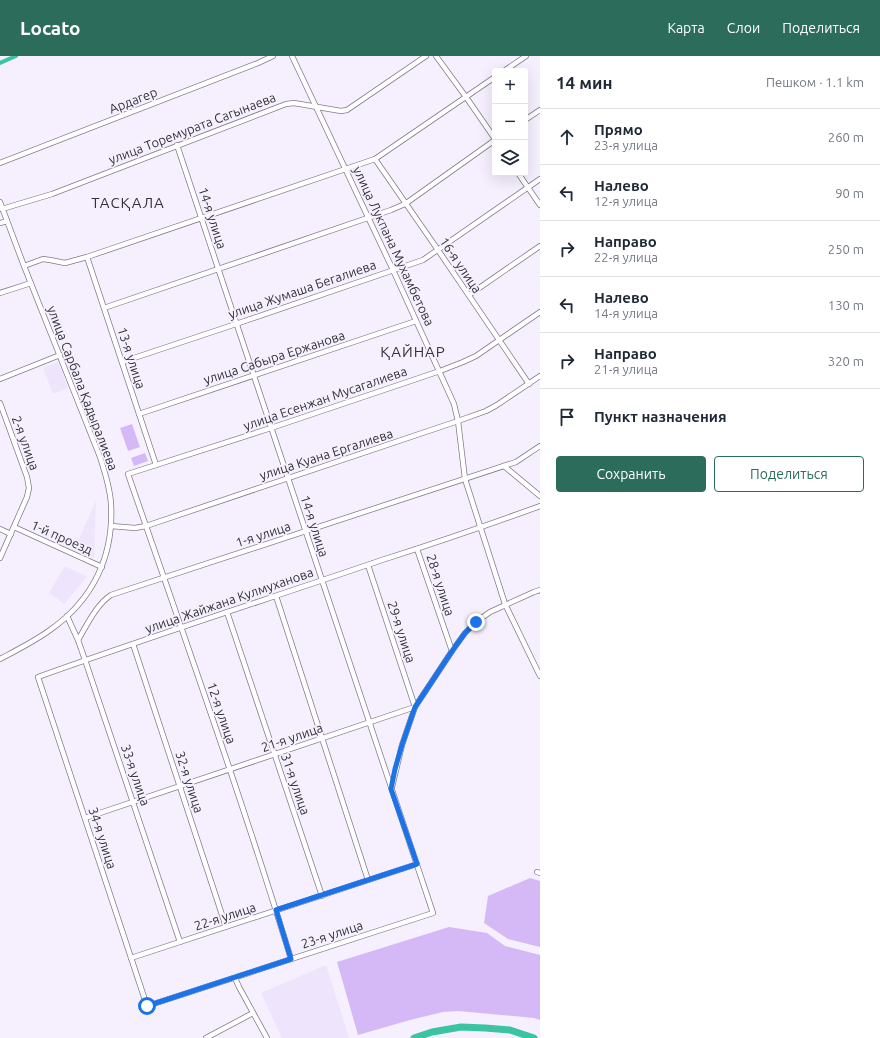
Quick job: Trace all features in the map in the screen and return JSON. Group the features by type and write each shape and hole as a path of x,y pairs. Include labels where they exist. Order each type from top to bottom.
{"street":[{"name":"Ардагер","path":"0,164 273,56"},
{"name":"улица Лукпана Мухамбетова","path":"292,56 393,270 454,404 458,421 465,479 506,604 540,676"},
{"name":"улица Торемурата Сагынаева","path":"2,209 52,194 286,104 294,103 341,111 347,110 426,56"},
{"path":"436,56 466,96 492,135"},
{"path":"508,68 526,56"},
{"path":"24,266 43,259 65,264 87,258 375,159 492,79"},
{"path":"528,118 540,110"},
{"path":"104,308 391,210 405,204 492,142"},
{"name":"14-я улица","path":"177,145 433,913"},
{"name":"16-я улица","path":"375,159 529,384"},
{"path":"520,176 540,205"},
{"name":"улица Жумаша Бегалиева","path":"122,362 422,260 540,179"},
{"name":"улица Сарбала Қадыралиева","path":"0,202 100,456 109,487 111,504 111,526 108,546 102,567 88,592 67,616 50,630 0,659"},
{"path":"0,223 7,221"},
{"path":"469,295 540,246"},
{"name":"13-я улица","path":"87,258 156,465"},
{"path":"0,293 31,283"},
{"name":"улица Есенжан Мусагалиева","path":"128,474 271,428 463,362 476,356 540,312"},
{"name":"улица Сабыра Ержанова","path":"139,414 416,322"},
{"path":"0,379 60,355"},
{"name":"улица Куана Ергалиева","path":"111,526 135,528 146,526 458,421 486,411 497,405 540,376"},
{"name":"2-я улица","path":"0,403 27,477 29,488 14,528 0,558"},
{"name":"1-я улица","path":"78,640 104,599 111,595 516,462 540,446"},
{"path":"504,466 540,496"},
{"name":"12-я улица","path":"128,474 230,769 291,959"},
{"name":"улица Жайжана Кулмуханова","path":"38,677 182,627 481,528 540,506"},
{"name":"1-й проезд","path":"14,528 102,567"},
{"name":"1-й проезд","path":"0,529 11,534"},
{"name":"28-я улица","path":"417,549 452,651"},
{"name":"29-я улица","path":"368,565 415,707"},
{"path":"391,789 402,745 415,707 465,633 476,622 490,612 540,590"},
{"path":"276,596 368,880"},
{"name":"31-я улица","path":"227,612 322,896"},
{"name":"33-я улица","path":"67,616 85,660 180,942"},
{"name":"32-я улица","path":"133,644 226,927"},
{"name":"34-я улица","path":"38,677 147,1006"},
{"name":"21-я улица","path":"85,818 415,707"},
{"name":"22-я улица","path":"131,958 417,864"},
{"name":"23-я улица","path":"147,1006 433,913"},
{"path":"235,978 266,1038"},
{"path":"206,1038 253,1013"}],"shaded area":[{"path":"58,362 68,388 53,394 43,368"},
{"path":"132,424 140,447 128,451 120,428"},
{"path":"145,453 148,461 134,466 131,458"},
{"path":"96,501 94,558 74,550"},
{"path":"65,566 87,577 64,604 49,593"},
{"path":"530,878 540,881 540,947 508,939 484,923 488,896"},
{"path":"449,927 487,933 505,946 540,955 540,1020 534,1018 458,1011 443,1012 358,1035 337,962"},
{"path":"326,965 349,1038 282,1038 261,993"}],"waterway":[{"path":"0,63 16,56"},
{"path":"414,1038 432,1032 461,1027 510,1030 534,1038"}],"district":[{"name":"ТАСҚАЛА","path":"128,202"},
{"name":"ҚАЙНАР","path":"413,351"}],"route":[{"path":"147,1006 291,959 276,910 417,864 391,789 395,769 415,707 452,651 465,633 476,622"}]}
